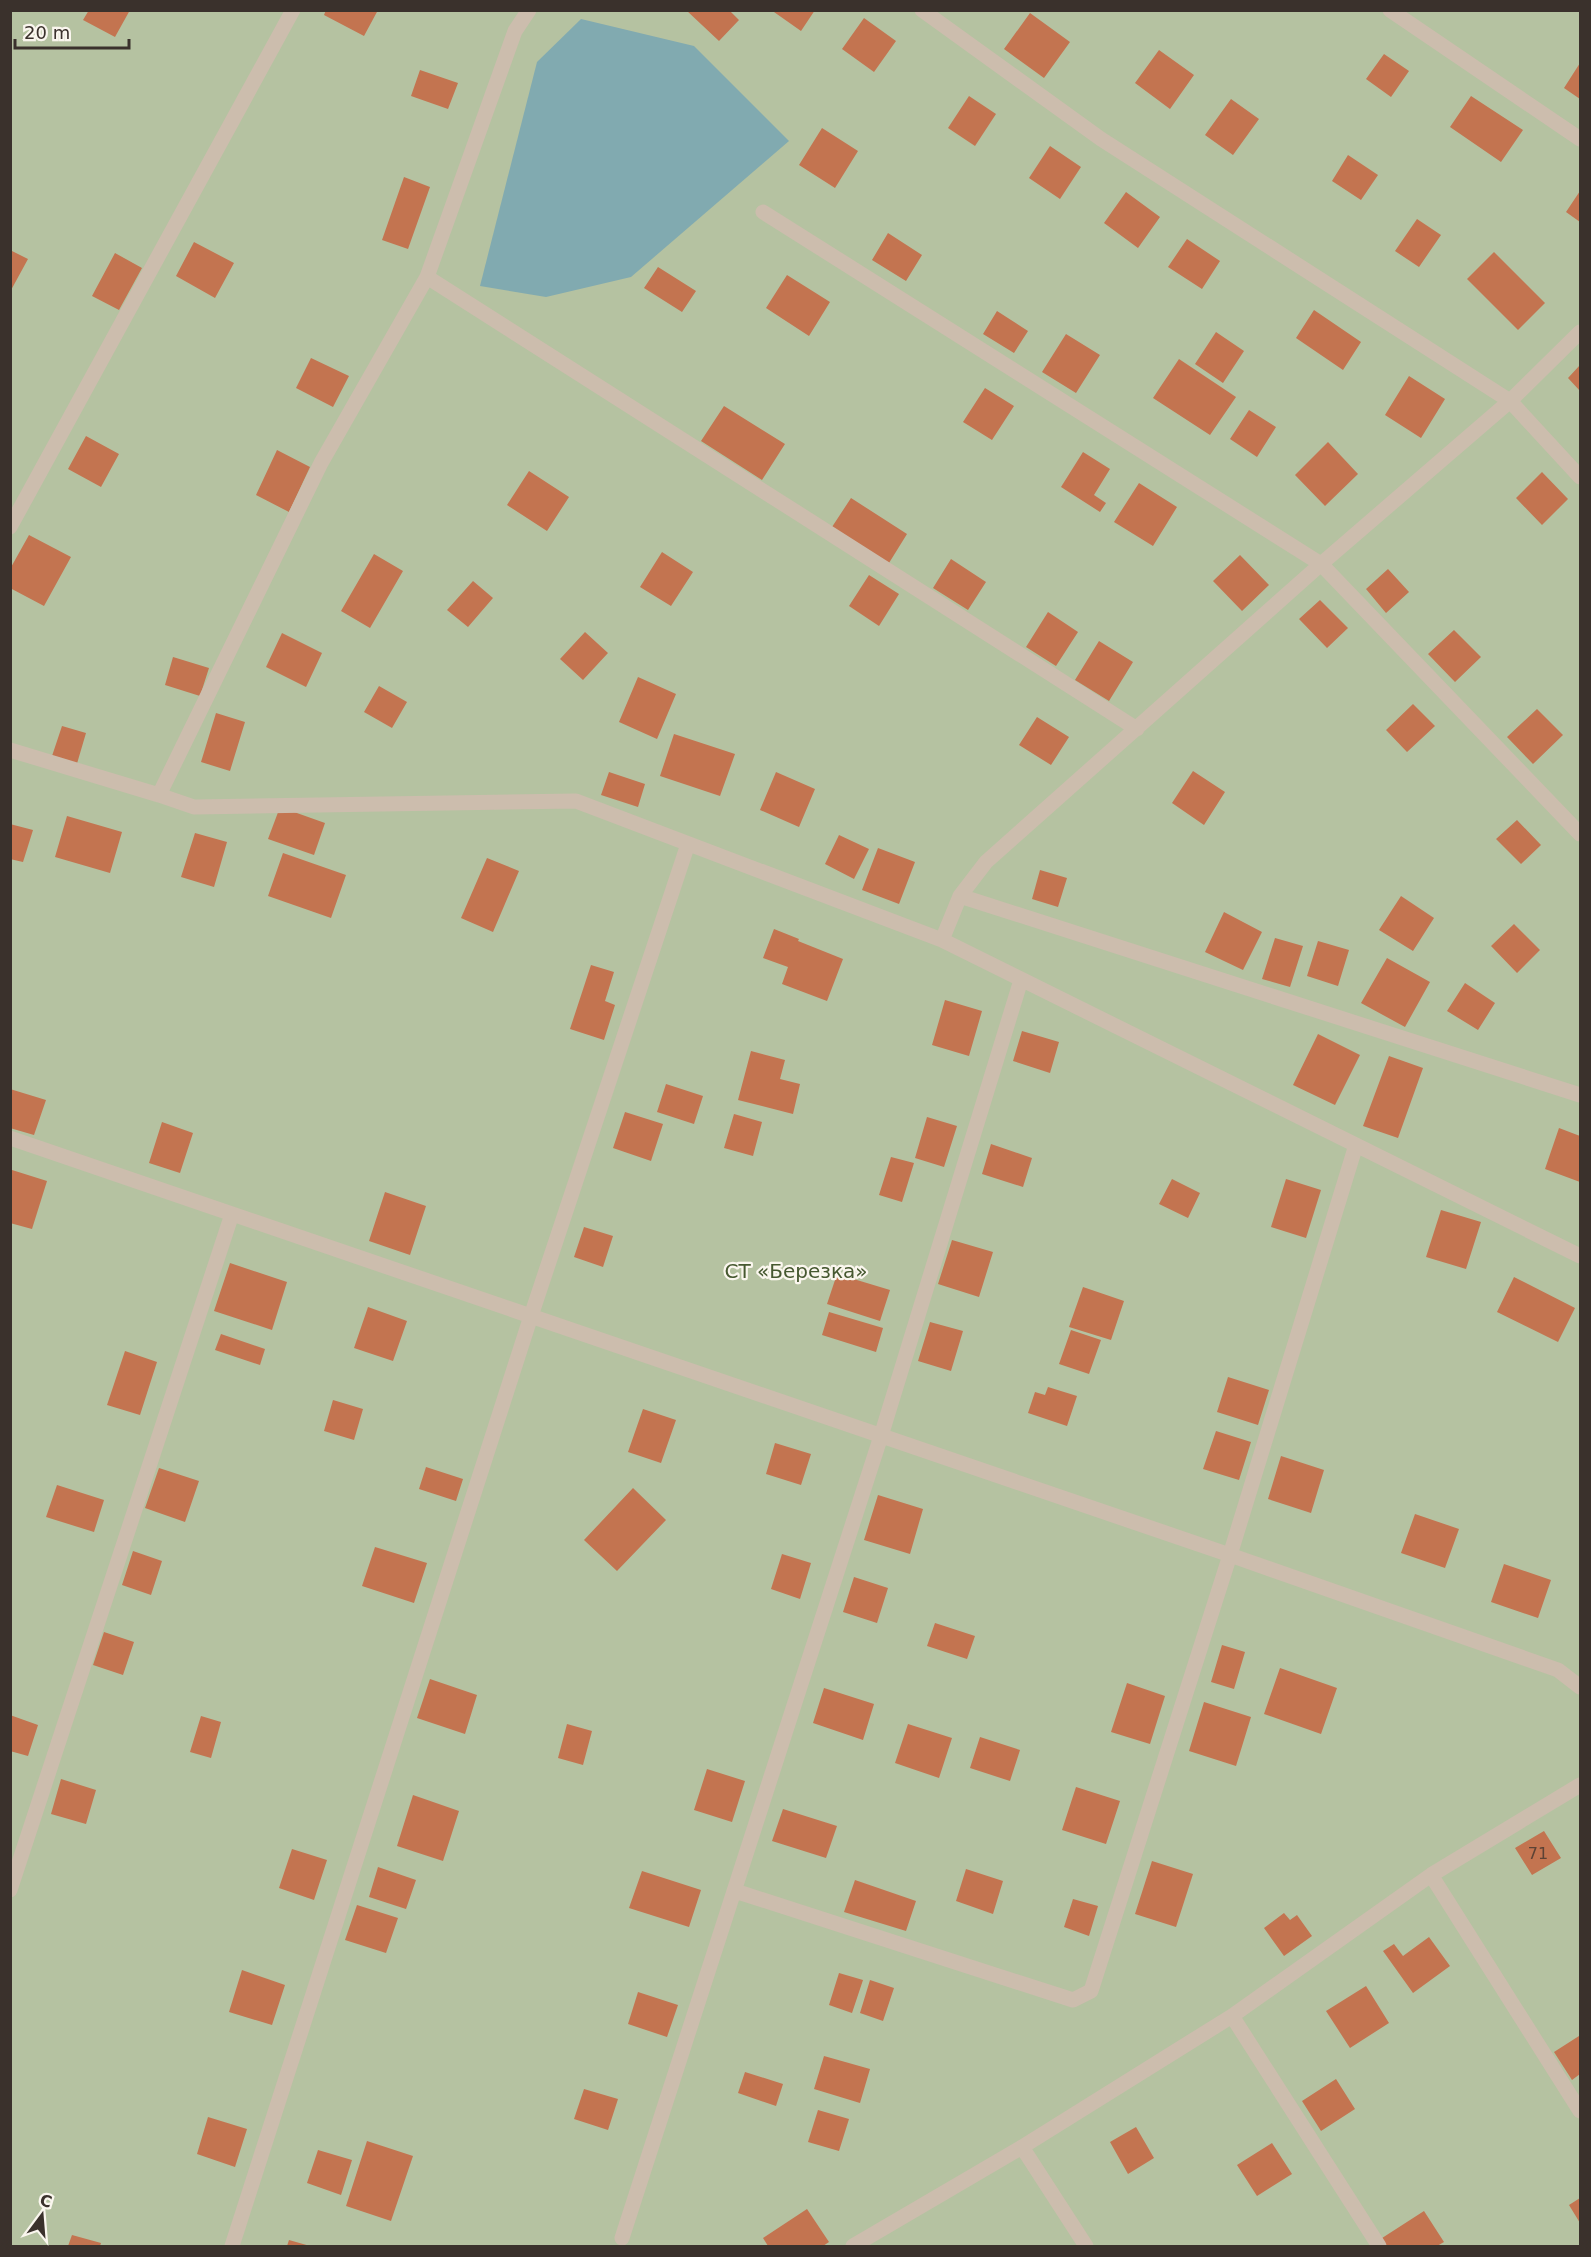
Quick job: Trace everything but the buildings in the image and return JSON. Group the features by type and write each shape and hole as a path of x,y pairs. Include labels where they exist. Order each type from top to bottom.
{"street":[{"path":"10,527 292,10"},
{"path":"159,795 321,464 428,277 515,31 529,10"},
{"path":"922,10 1101,139 1510,400 1581,477"},
{"path":"1390,10 1581,139"},
{"path":"763,212 1321,564 1580,831"},
{"path":"428,277 1137,729"},
{"path":"942,940 960,896 986,862 1321,564 1510,400 1581,332"},
{"path":"10,750 194,807 576,801 942,940 1581,1256"},
{"path":"232,2247 531,1316 688,844"},
{"path":"960,896 1581,1095"},
{"path":"622,2238 881,1436 1021,980"},
{"path":"10,1138 1230,1555 1558,1670 1581,1687"},
{"path":"735,1891 1073,2000 1091,1991 1230,1555 1356,1145"},
{"path":"10,1890 232,1214"},
{"path":"853,2247 1022,2147 1232,2016 1431,1875 1581,1785"},
{"path":"1431,1875 1581,2111"},
{"path":"1232,2016 1379,2247"},
{"path":"1022,2147 1086,2247"}],"green space":[{"name":"СТ «Березка»","path":"11,11 1580,11 1580,2246 11,2246"}],"water":[{"path":"581,19 694,46 789,141 631,277 546,297 480,286 537,62"}]}
